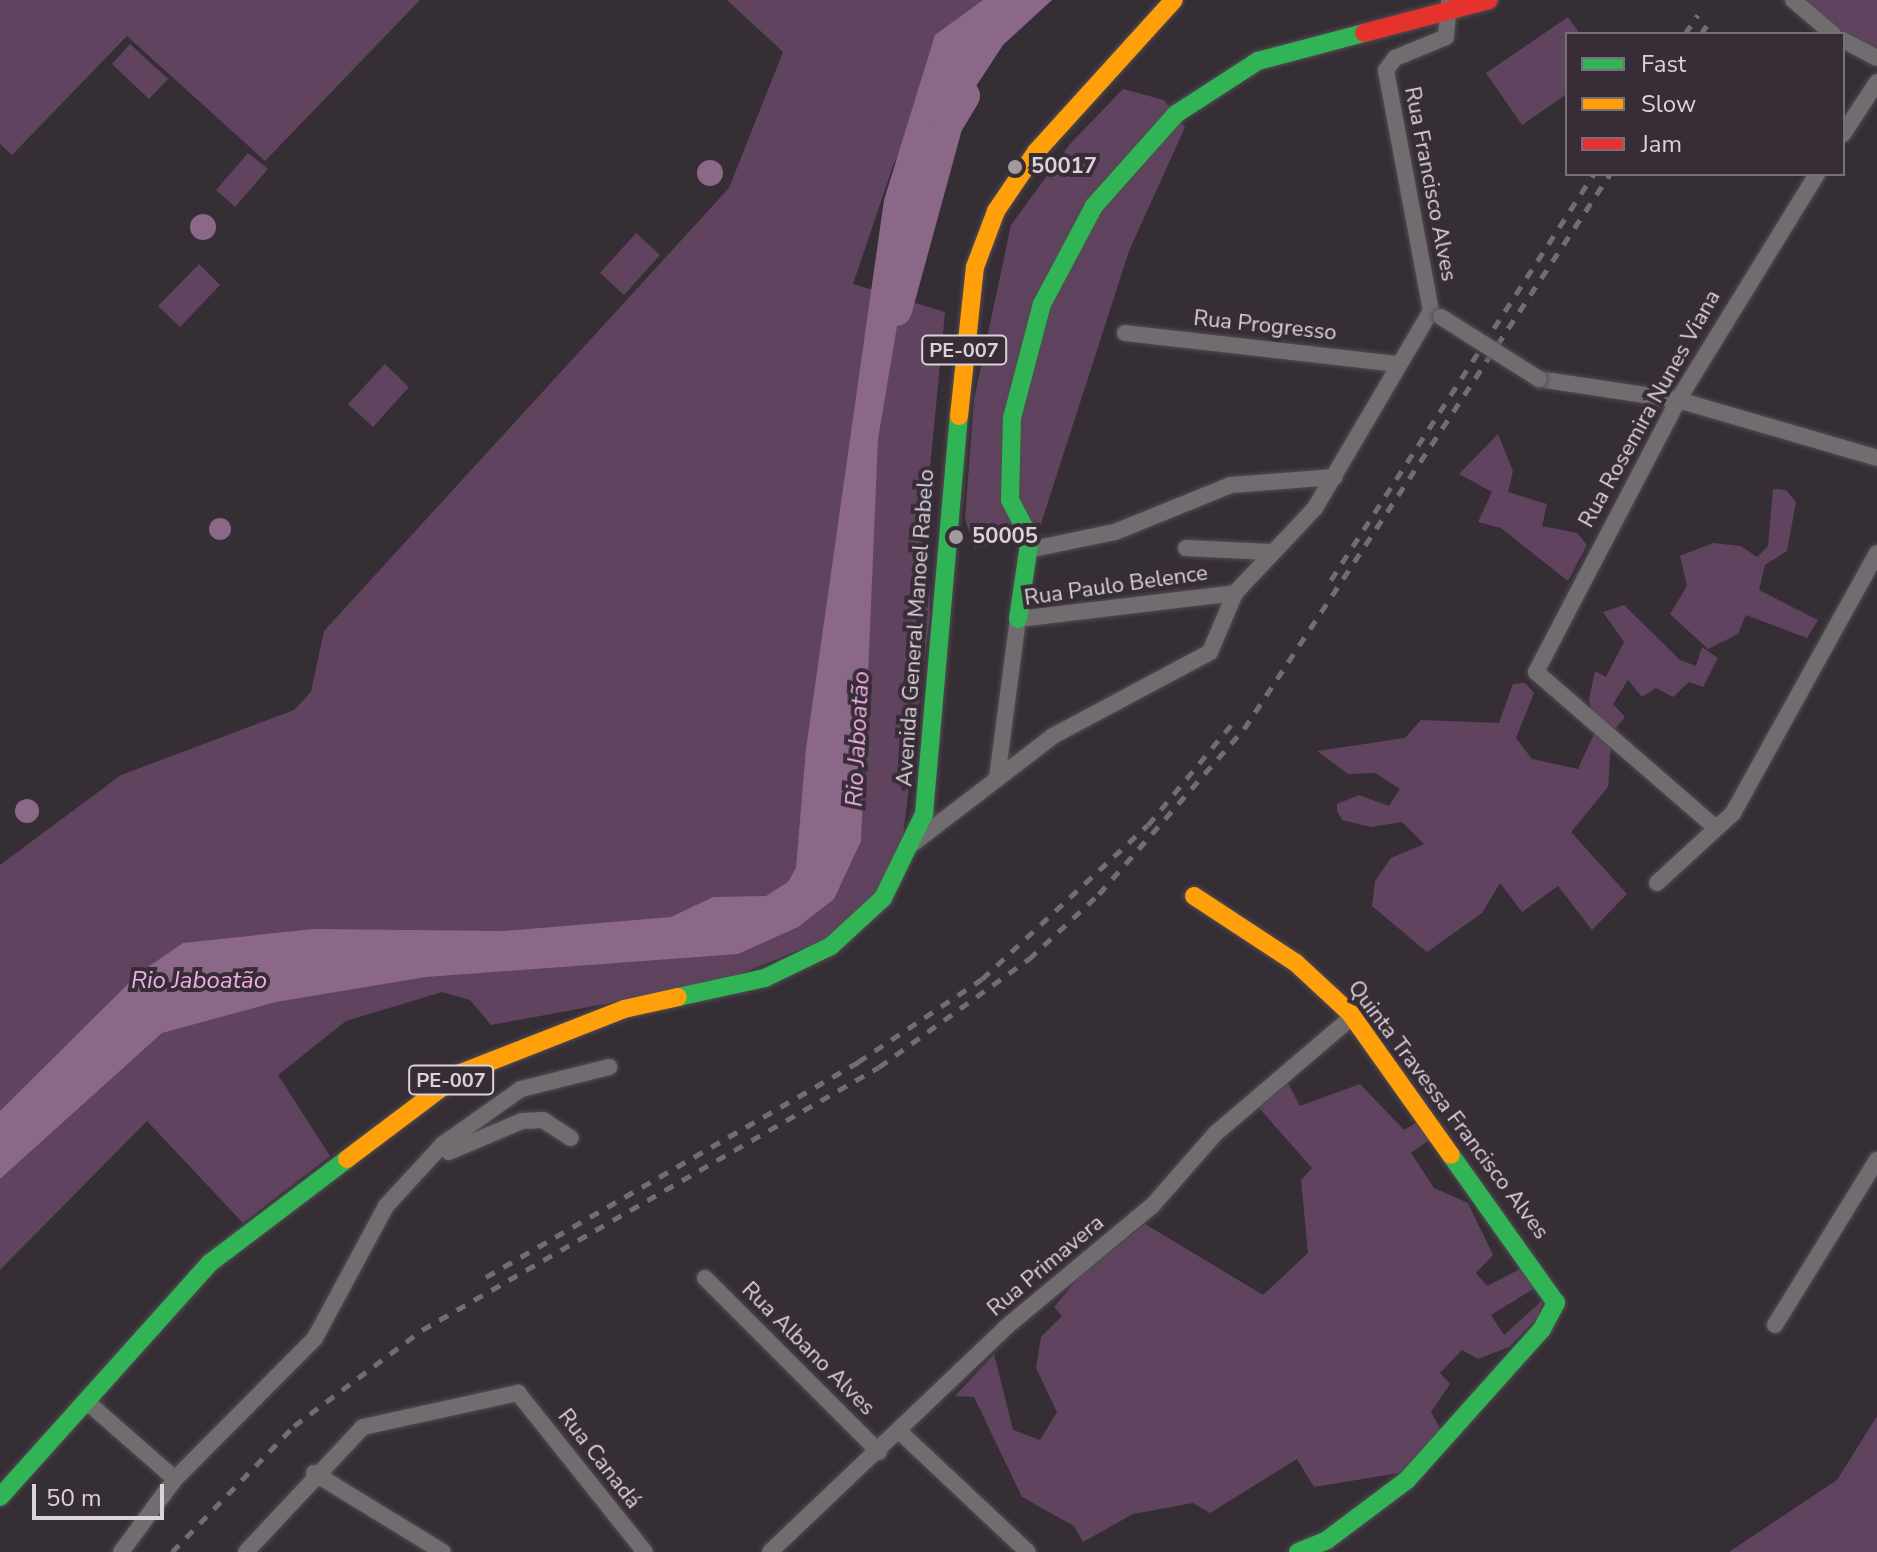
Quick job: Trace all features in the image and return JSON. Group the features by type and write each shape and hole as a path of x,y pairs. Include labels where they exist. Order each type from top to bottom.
{"main road":[{"name":"Avenida General Manoel Rabelo","path":"0,1497 210,1263 461,1073 547,1034 765,978 831,946 883,898 911,845 931,769 947,526 975,267 996,211 1036,152 1174,0"},
{"path":"1018,619 1029,533 1012,507 1007,477 1012,418 1054,274 1103,195 1176,114 1258,61 1449,4 1489,0"},
{"name":"Quinta Travessa Francisco Alves","path":"1194,896 1296,963 1352,1017 1553,1291 1553,1313 1395,1491 1298,1552"}],"street":[{"path":"1793,0 1831,32"},
{"name":"Rua Francisco Alves","path":"1436,314 1387,65 1446,37 1449,4"},
{"path":"1845,41 1877,58"},
{"path":"1845,131 1877,82"},
{"name":"Rua Rosemira Nunes Viana","path":"1716,828 1536,672 1678,400 1816,176"},
{"path":"911,845 949,823 997,778 1078,721 1205,656 1219,640 1235,593 1335,477 1399,364 1436,314 1539,379 1678,400 1877,458"},
{"name":"Rua Progresso","path":"1125,333 1399,364"},
{"path":"1028,550 1115,532 1221,488 1335,477"},
{"path":"1186,548 1270,552"},
{"path":"1657,883 1742,801 1877,553"},
{"name":"Rua Paulo Belence","path":"997,778 1018,619 1235,593"},
{"name":"Rua Primavera","path":"770,1552 900,1432 1006,1327 1152,1206 1215,1134 1352,1017"},
{"path":"121,1552 175,1479 315,1338 350,1264 404,1185 443,1144 521,1089 609,1067"},
{"path":"404,1185 494,1128 543,1120 571,1138"},
{"path":"1775,1325 1877,1160"},
{"name":"Rua Albano Alves","path":"705,1278 879,1452"},
{"name":"Rua Canadá","path":"314,1473 374,1423 518,1393 645,1552"},
{"path":"86,1401 175,1479"},
{"path":"900,1432 1028,1552"},
{"path":"246,1552 314,1473 443,1552"}],"shaded area":[{"path":"0,0 420,0 265,161 127,36 12,155 0,144"},
{"path":"727,0 983,0 894,163 853,284 945,312 928,489 930,615 901,852 872,899 825,940 714,984 491,1025 470,1000 442,992 346,1021 278,1075 330,1156 243,1223 147,1121 0,1270 0,865 121,775 294,710 311,692 324,631 729,188 783,52"},
{"path":"1797,0 1877,0 1877,54 1845,32 1801,7"},
{"path":"1568,17 1579,32 1565,32 1565,95 1522,125 1486,73"},
{"path":"130,44 168,79 149,99 112,64"},
{"path":"1123,89 1164,100 1185,127 1129,251 1037,536 975,548 965,519 974,399 1011,225 1070,144"},
{"path":"248,153 268,169 235,207 216,190"},
{"path":"636,233 660,255 624,295 600,273"},
{"path":"199,264 220,285 180,327 158,306"},
{"path":"385,364 409,387 373,427 348,404"},
{"path":"1498,434 1513,471 1508,492 1547,504 1542,526 1577,533 1587,545 1568,581 1501,528 1478,522 1492,492 1459,474"},
{"path":"1773,489 1786,490 1796,502 1787,551 1765,565 1759,590 1818,620 1807,638 1746,615 1738,634 1708,649 1670,614 1687,586 1680,556 1713,543 1741,546 1757,557 1768,546"},
{"path":"1624,605 1680,660 1696,666 1702,647 1718,658 1703,687 1689,682 1673,697 1656,688 1642,697 1628,680 1613,704 1625,717 1615,729 1592,713 1589,699 1595,671 1606,677 1624,642 1603,612"},
{"path":"1525,683 1534,693 1516,738 1532,759 1578,769 1594,734 1611,744 1608,787 1571,832 1627,894 1592,930 1558,886 1522,912 1500,883 1482,913 1427,952 1372,906 1375,881 1391,858 1424,844 1402,822 1371,827 1342,820 1337,811 1337,804 1359,795 1389,806 1400,789 1375,773 1348,774 1317,751 1405,738 1421,720 1499,723 1513,684"},
{"path":"1288,1083 1300,1106 1360,1084 1404,1130 1421,1120 1439,1133 1411,1153 1434,1188 1468,1203 1493,1255 1476,1273 1487,1286 1528,1265 1538,1286 1491,1315 1504,1335 1543,1300 1538,1317 1509,1347 1478,1359 1462,1350 1440,1373 1450,1384 1431,1412 1442,1432 1405,1472 1314,1487 1297,1459 1210,1513 1193,1503 1133,1514 1083,1542 1074,1526 1022,1497 974,1397 955,1396 994,1354 1013,1430 1040,1440 1057,1412 1036,1368 1041,1337 1062,1316 1054,1307 1080,1276 1145,1224 1263,1295 1308,1253 1301,1180 1312,1168 1259,1108"},
{"path":"1877,1416 1877,1552 1729,1552 1837,1480"}],"water":[{"name":"Rio Jaboatão","path":"983,0 1052,0 1003,45 924,166 878,439 861,841 834,899 798,927 738,954 426,977 276,1002 162,1033 0,1179 0,1111 138,974 183,943 313,929 505,931 671,917 713,897 766,896 788,882 796,868 806,749 884,200 935,35"},
{"path":"710,160 719,164 723,173 719,182 710,186 701,182 697,173 701,164"},
{"path":"203,214 212,218 216,227 212,236 203,240 194,236 190,227 194,218"},
{"path":"220,518 228,521 231,529 228,537 220,540 212,537 209,529 212,521"},
{"path":"27,799 36,802 39,811 36,820 27,823 18,820 15,811 18,802"}],"waterway":[{"name":"Rio Jaboatão","path":"896,310 947,124 964,96"}],"railway":[{"path":"1686,32 1698,15"},
{"path":"1702,32 1709,22"},
{"path":"1331,580 1593,176"},
{"path":"172,1552 294,1426 422,1330 879,1067 1029,959 1099,894 1244,729 1609,176"},
{"path":"486,1277 858,1062 982,979 1148,825 1231,725"}],"traffic: fast":[{"path":"1018,619 1030,538 1010,500 1012,418 1042,304 1094,206 1176,114 1258,61 1364,33"},
{"path":"678,997 765,978 831,946 883,898 924,814 959,416"},
{"path":"1298,1552 1327,1540 1407,1480 1542,1329 1556,1303 1451,1155"},
{"path":"0,1497 210,1263 347,1159"}],"traffic: slow":[{"path":"959,416 975,267 996,211 1036,152 1174,0"},
{"path":"1194,896 1296,963 1350,1013 1451,1155"},
{"path":"347,1159 461,1073 624,1009 678,997"}],"traffic: jam":[{"path":"1364,33 1489,0"}],"place":[{"name":"50017","path":"1015,167"},
{"name":"50005","path":"956,537"}]}
